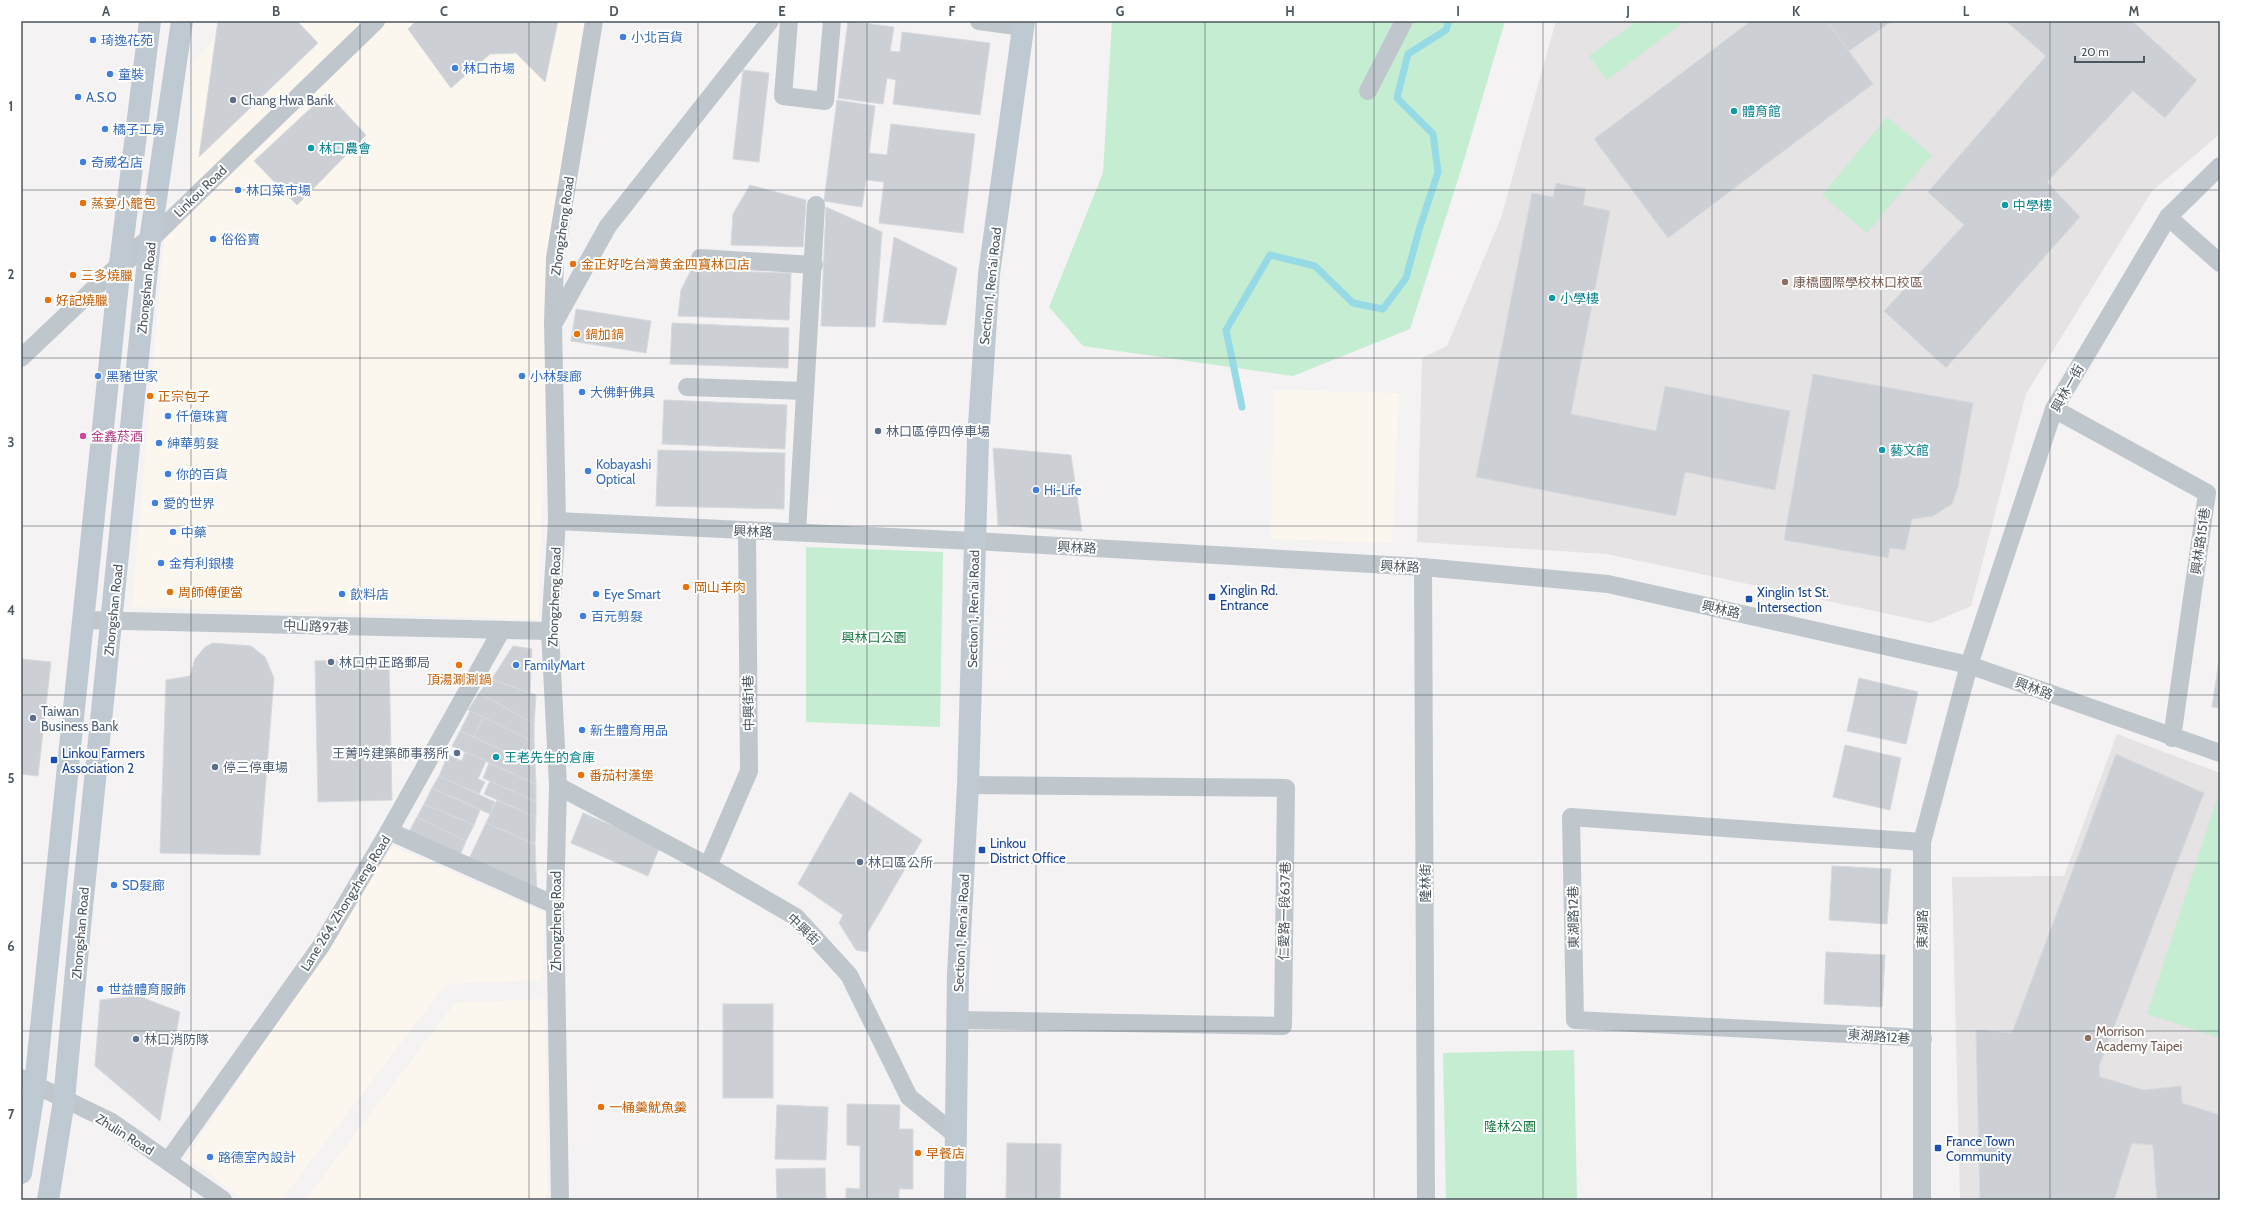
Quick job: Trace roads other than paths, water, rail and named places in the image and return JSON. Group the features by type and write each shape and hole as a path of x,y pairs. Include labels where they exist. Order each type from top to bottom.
{"main road":[{"path":"21,1173 28,1082 82,620 120,264 150,21"},
{"name":"Zhongshan Road","path":"48,1200 64,1100 80,927 150,240 182,21"},
{"name":"Section 1, Ren'ai Road","path":"955,1200 958,974 968,784 978,440 989,274 1024,24"}],"street":[{"name":"Linkou Road","path":"21,358 120,264 150,240 376,21"},
{"name":"Zhongzheng Road","path":"560,1200 555,905 558,786 550,631 557,521 553,323 555,258 594,21"},
{"path":"553,323 608,226 770,21"},
{"path":"789,21 783,96 825,101 832,21"},
{"path":"978,21 1024,24"},
{"path":"1368,91 1404,21"},
{"name":"興林一街","path":"1969,665 2054,409 2168,217 2220,166"},
{"path":"797,532 814,265 816,205"},
{"path":"2168,217 2220,263"},
{"path":"700,258 814,265"},
{"path":"687,387 805,391"},
{"name":"興林路151巷","path":"2054,409 2207,493 2172,738"},
{"name":"興林路","path":"557,521 974,541 1422,567 1608,584 1969,665 2172,738 2220,753"},
{"name":"中興街1巷","path":"708,866 749,771 747,531"},
{"name":"隆林街","path":"1422,567 1426,1200"},
{"name":"中山路97巷","path":"82,620 550,631"},
{"name":"Lane 264, Zhongzheng Road","path":"168,1161 321,946 389,831 501,631"},
{"name":"東湖路","path":"1922,1200 1922,842 1969,665"},
{"name":"仁愛路一段637巷","path":"958,1020 1283,1026 1286,788 968,784"},
{"name":"中興街","path":"558,786 708,866 796,917 850,975 910,1096 957,1136"},
{"name":"東湖路12巷","path":"1922,842 1571,817 1575,1020 1923,1039"},
{"path":"389,831 555,905"},
{"name":"Zhulin Road","path":"28,1082 110,1121 222,1200"}],"waterway":[{"path":"1242,407 1226,330 1270,255 1315,266 1353,303 1383,309 1406,278 1419,230 1438,172 1433,134 1397,98 1408,54 1446,30 1449,21"}],"place":[{"name":"小北百貨","path":"623,37"},
{"name":"琦逸花苑","path":"93,40"},
{"name":"林口市場","path":"455,68"},
{"name":"童裝","path":"110,74"},
{"name":"A.S.O","path":"78,97"},
{"name":"Chang Hwa Bank","path":"233,100"},
{"name":"體育館","path":"1734,111"},
{"name":"橘子工房","path":"105,129"},
{"name":"林口農會","path":"311,148"},
{"name":"奇威名店","path":"83,162"},
{"name":"林口菜市場","path":"238,190"},
{"name":"蒸宴小籠包","path":"83,203"},
{"name":"中學樓","path":"2005,205"},
{"name":"俗俗賣","path":"213,239"},
{"name":"金正好吃台灣黄金四寶林口店","path":"573,264"},
{"name":"三多燒臘","path":"73,275"},
{"name":"康橋國際學校林口校區","path":"1785,282"},
{"name":"小學樓","path":"1552,298"},
{"name":"好記燒臘","path":"48,300"},
{"name":"鍋加鍋","path":"577,334"},
{"name":"黑豬世家","path":"98,376"},
{"name":"小林髮廊","path":"522,376"},
{"name":"大佛軒佛具","path":"582,392"},
{"name":"正宗包子","path":"150,396"},
{"name":"仟億珠寶","path":"168,416"},
{"name":"林口區停四停車場","path":"878,431"},
{"name":"金鑫菸酒","path":"83,436"},
{"name":"紳華剪髮","path":"159,443"},
{"name":"藝文館","path":"1882,450"},
{"name":"Kobayashi Optical","path":"588,471"},
{"name":"你的百貨","path":"168,474"},
{"name":"Hi-Life","path":"1036,490"},
{"name":"愛的世界","path":"155,503"},
{"name":"中藥","path":"173,532"},
{"name":"金有利銀樓","path":"161,563"},
{"name":"岡山羊肉","path":"686,587"},
{"name":"周師傅便當","path":"170,592"},
{"name":"飲料店","path":"342,594"},
{"name":"Eye Smart","path":"596,594"},
{"name":"Xinglin Rd. Entrance","path":"1212,597"},
{"name":"Xinglin 1st St. Intersection","path":"1749,599"},
{"name":"百元剪髮","path":"583,616"},
{"name":"林口中正路郵局","path":"331,662"},
{"name":"頂湯涮涮鍋","path":"459,665"},
{"name":"FamilyMart","path":"516,665"},
{"name":"Taiwan Business Bank","path":"33,718"},
{"name":"新生體育用品","path":"582,730"},
{"name":"王菁吟建築師事務所","path":"457,753"},
{"name":"王老先生的倉庫","path":"496,757"},
{"name":"Linkou Farmers Association 2","path":"54,760"},
{"name":"停三停車場","path":"215,767"},
{"name":"番茄村漢堡","path":"581,775"},
{"name":"Linkou District Office","path":"982,850"},
{"name":"林口區公所","path":"860,862"},
{"name":"SD髮廊","path":"114,885"},
{"name":"世益體育服飾","path":"100,989"},
{"name":"Morrison Academy Taipei","path":"2088,1038"},
{"name":"林口消防隊","path":"136,1039"},
{"name":"一桶羹魷魚羹","path":"601,1107"},
{"name":"France Town Community","path":"1938,1148"},
{"name":"早餐店","path":"918,1153"},
{"name":"路德室內設計","path":"210,1157"}],"park label":[{"name":"興林口公園","path":"874,637"},
{"name":"隆林公園","path":"1510,1126"}]}
